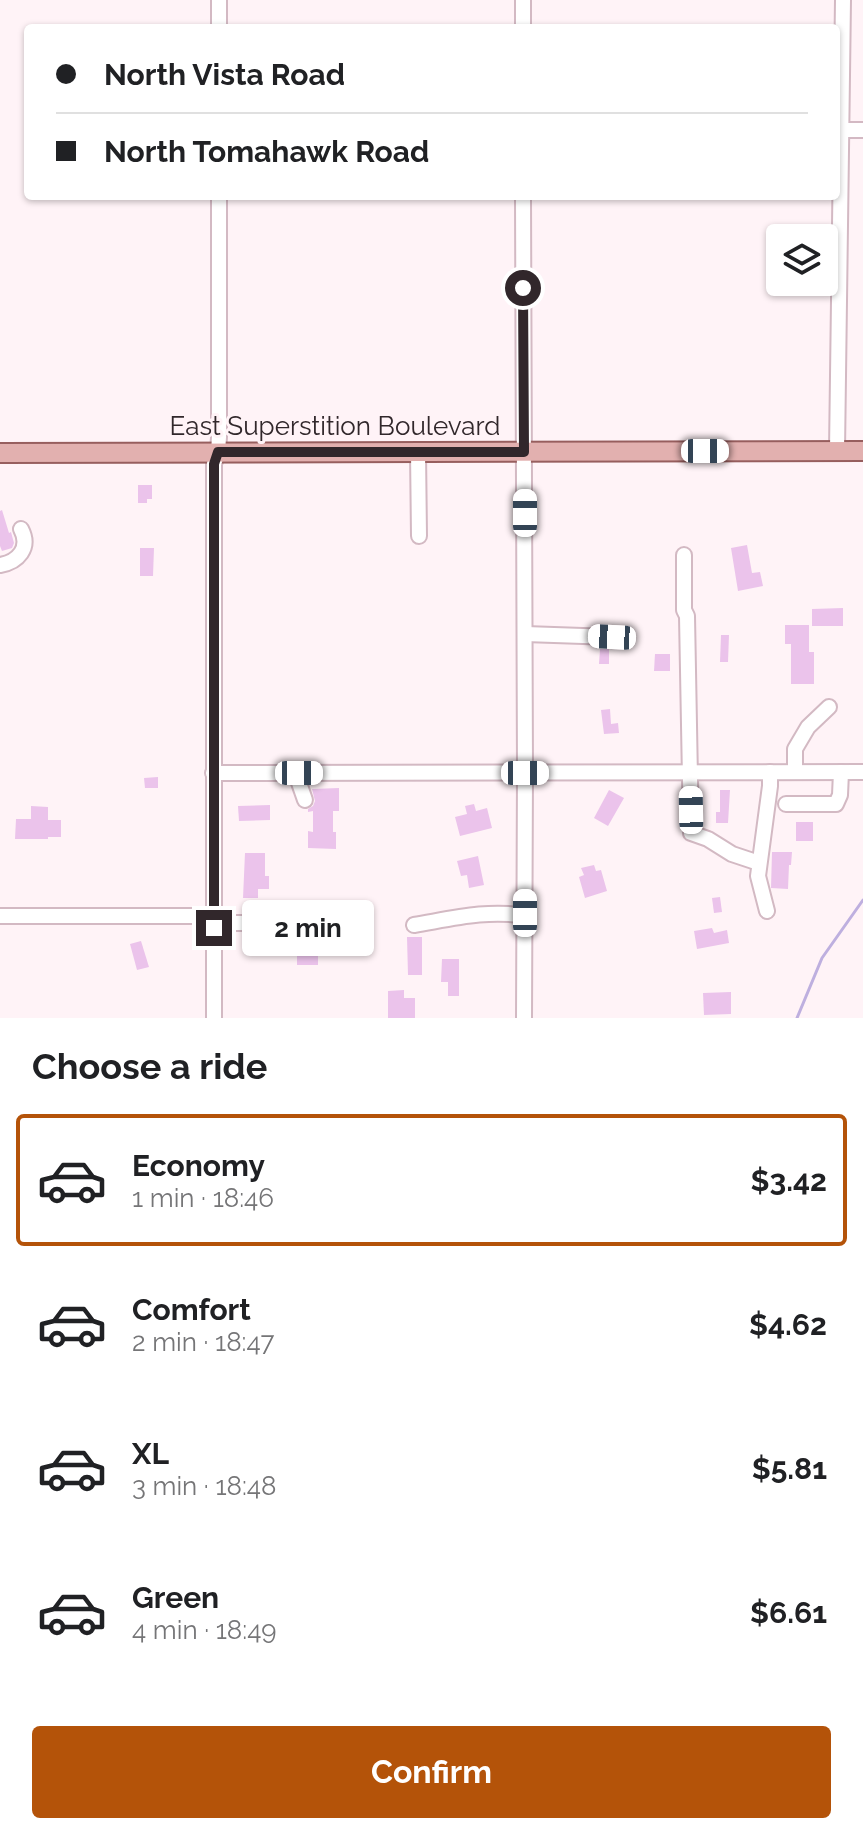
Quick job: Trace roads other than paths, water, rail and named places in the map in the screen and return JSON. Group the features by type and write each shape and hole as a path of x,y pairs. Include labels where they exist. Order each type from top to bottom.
{"main road":[{"name":"East Superstition Boulevard","path":"0,453 863,451"}],"street":[{"path":"219,0 219,24"},
{"path":"523,0 523,24"},
{"path":"840,98 843,0"},
{"path":"840,130 863,130"},
{"path":"214,1018 214,464 218,452 219,200"},
{"path":"523,200 524,1018"},
{"path":"837,451 839,200"},
{"path":"418,452 419,536"},
{"path":"0,565 16,559 23,550 25,538 21,529"},
{"path":"684,555 691,833 708,839 732,854 759,863"},
{"path":"525,634 612,637"},
{"path":"795,772 795,749 808,727 829,707"},
{"path":"767,911 758,876 770,772"},
{"path":"786,804 836,804 840,795 841,772"},
{"path":"213,773 863,772"},
{"path":"299,773 298,780 305,800"},
{"path":"414,925 468,915 509,913 525,916"},
{"path":"0,916 346,923"}],"waterway":[{"path":"797,1018 822,958 863,900"}]}
